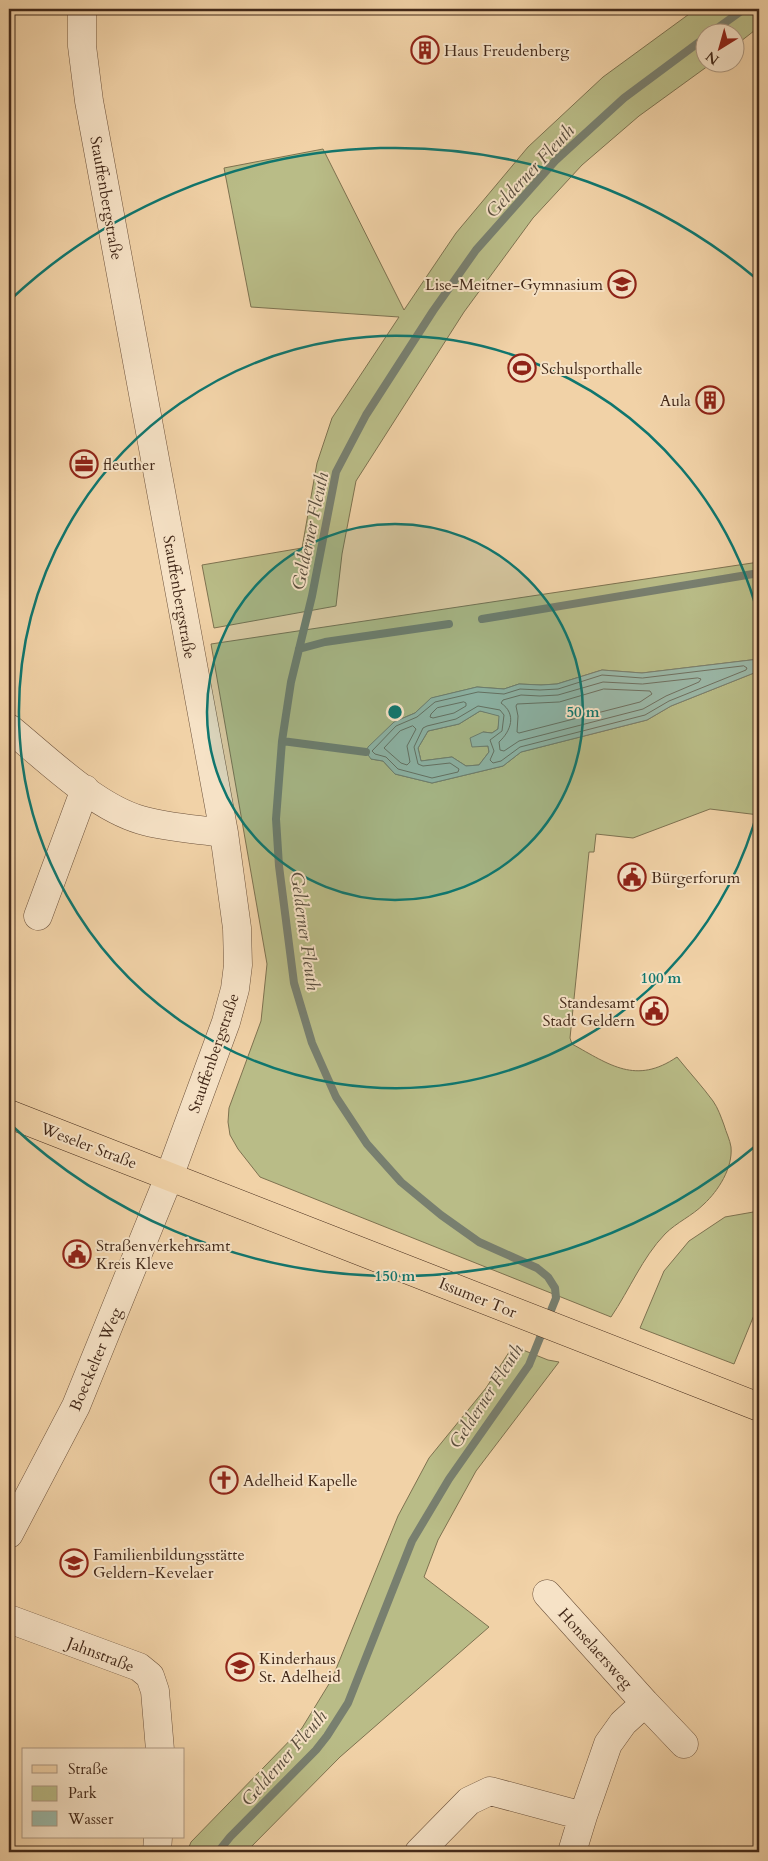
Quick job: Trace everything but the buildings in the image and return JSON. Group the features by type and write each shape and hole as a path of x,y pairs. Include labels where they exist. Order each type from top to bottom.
{"main road":[{"name":"Weseler Straße","path":"9,1114 169,1177"},
{"name":"Issumer Tor","path":"169,1177 759,1407"}],"street":[{"name":"Stauffenbergstraße","path":"82,9 82,46 89,101 224,833 237,928 238,965 236,989 226,1022 169,1177"},
{"path":"9,728 84,789 116,810 139,820 166,826 224,833"},
{"path":"38,916 84,789"},
{"name":"Boeckelter Weg","path":"9,1534 76,1406 169,1177"},
{"name":"Honselaersweg","path":"547,1594 684,1744"},
{"name":"Jahnstraße","path":"9,1619 139,1667 150,1676 155,1692 160,1748"},
{"name":"Honselaersweg","path":"572,1852 608,1744 623,1723 645,1703"},
{"path":"419,1852 469,1802 490,1791 583,1816"},
{"path":"157,1852 158,1838"}],"green space":[{"path":"696,9 759,9 759,27 746,37 746,22 696,22 696,72 700,72 639,116 582,165 533,218 464,312 356,481 342,554 336,606 214,628 202,565 302,548 317,463 332,418 399,317 251,307 224,168 323,149 404,310 456,233 528,147 603,77"},
{"path":"759,562 759,659 642,673 602,670 557,684 519,684 504,689 477,687 432,698 415,713 394,722 371,759 383,761 395,774 432,783 503,766 521,752 647,720 671,706 759,671 759,815 710,809 633,838 596,834 594,852 589,852 570,1038 572,1044 611,1065 623,1069 649,1070 677,1057 715,1104 730,1142 730,1163 724,1178 714,1193 657,1243 611,1317 260,1177 238,1149 230,1135 228,1122 229,1108 261,1021 267,964 211,644"},
{"path":"480,711 500,715 498,729 492,733 483,732 481,746 488,746 489,752 479,765 466,766 452,757 421,761 418,748 428,731 459,724"},
{"path":"759,1211 759,1303 734,1364 640,1328 664,1271 689,1241 725,1217"},
{"path":"513,1346 548,1360 559,1362 476,1471 438,1540 424,1577 489,1627 340,1757 246,1852 187,1852 191,1842 302,1728 332,1679 398,1516 429,1458 486,1388"}],"water":[{"path":"759,659 759,671 671,706 647,720 521,752 503,766 432,783 395,774 383,761 371,759 366,752 368,747 394,722 415,713 431,698 477,687 504,689 519,684 557,684 602,670 642,673","holes":["480,711 499,716 498,729 492,733 483,732 470,738 472,747 488,746 489,752 479,765 466,766 452,757 421,761 418,748 428,731 459,724"]}],"waterway":[{"name":"Gelderner Fleuth","path":"726,22 744,9"},
{"name":"Gelderner Fleuth","path":"218,1852 230,1837 316,1750 348,1703 412,1541 449,1479 529,1365 556,1298 555,1288 548,1277 537,1268 479,1242 441,1215 401,1182 367,1144 336,1097 312,1043 294,983 279,866 276,819 282,741 291,682 312,596 336,472 366,415 433,311 476,250 555,161 624,98 696,44"},
{"path":"482,619 759,573"},
{"path":"299,649 325,642 449,624"},
{"path":"282,741 366,752"}],"place":[{"name":"Haus Freudenberg","path":"425,50"},
{"name":"Lise-Meitner-Gymnasium","path":"622,284"},
{"name":"Schulsporthalle","path":"522,368"},
{"name":"Aula","path":"710,400"},
{"name":"fleuther","path":"84,464"},
{"name":"Bürgerforum","path":"632,877"},
{"name":"Standesamt Stadt Geldern","path":"654,1011"},
{"name":"Straßenverkehrsamt Kreis Kleve","path":"77,1254"},
{"name":"Adelheid Kapelle","path":"224,1480"},
{"name":"Familienbildungsstätte Geldern-Kevelaer","path":"74,1563"},
{"name":"Kinderhaus St. Adelheid","path":"240,1667"}]}
